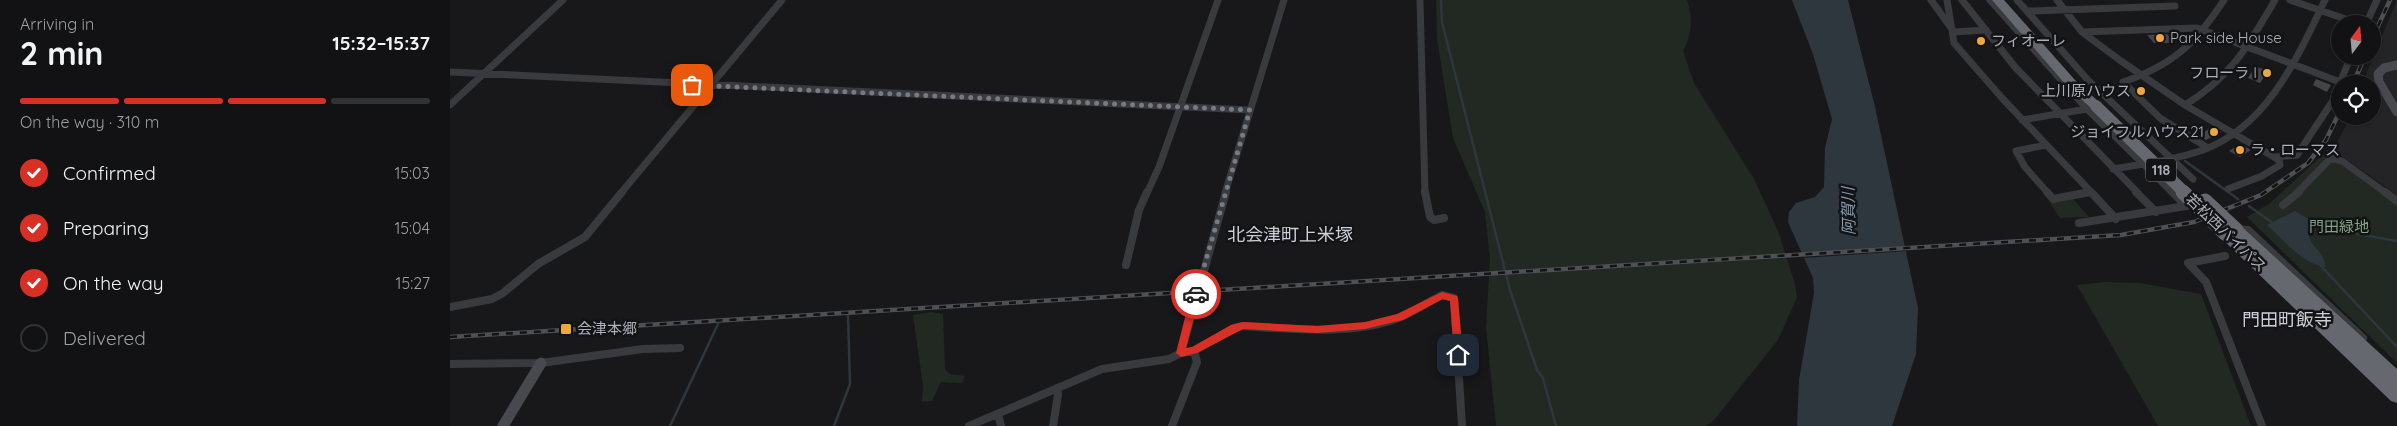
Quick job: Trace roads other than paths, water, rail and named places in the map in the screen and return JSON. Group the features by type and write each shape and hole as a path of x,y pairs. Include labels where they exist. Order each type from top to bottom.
{"highway":[{"name":"若松西バイパス","path":"1998,0 2095,109 2397,379"},
{"name":"若松西バイパス","path":"2010,0 2069,69 2095,109"},
{"name":"若松西バイパス","path":"2231,232 2397,396"}],"street":[{"path":"450,105 563,0"},
{"path":"450,307 492,300 538,264 585,237 782,0"},
{"path":"1126,265 1139,210 1159,167 1218,0"},
{"path":"1181,353 1206,257 1284,0"},
{"path":"1420,0 1425,195 1430,217 1434,220 1444,218"},
{"path":"1931,0 1954,32"},
{"path":"1947,0 1954,32 1951,38 1954,43 2022,120 2116,219"},
{"path":"1962,0 2015,67 2156,212"},
{"path":"1990,0 2095,109 2142,164 2186,206 2116,219 2079,223"},
{"path":"2017,0 2062,52 2193,179"},
{"path":"2057,0 2082,32 2185,105 2275,157 2280,165 2262,176 2228,189"},
{"path":"2105,0 2112,8"},
{"path":"2208,148 2160,118 2123,82 2142,76 2174,61 2189,49 2205,31 2224,0"},
{"path":"2185,105 2222,80 2248,47 2275,0"},
{"path":"2290,0 2334,15"},
{"path":"2113,169 2170,158 2208,148 2234,134 2252,119 2273,95 2325,0"},
{"path":"2370,15 2377,0"},
{"path":"2029,11 2175,6"},
{"path":"2082,32 2198,28 2331,79"},
{"path":"1954,32 1986,30"},
{"path":"2397,65 2384,68 2378,74 2379,82 2397,112"},
{"path":"450,72 710,86 1250,110"},
{"path":"2275,157 2297,155 2331,104"},
{"path":"2022,120 2095,109 2120,110"},
{"path":"2046,146 2016,150 2026,168 2053,199 2090,192"},
{"path":"2280,207 2290,201 2331,158 2342,161 2397,201"},
{"path":"2397,370 2248,230 2237,228 2221,231 2221,235 2397,403"},
{"path":"2225,256 2188,263 2206,282 2262,426"},
{"path":"969,426 1102,369 1169,359 1181,353 1194,351 1234,328 1243,326 1317,330 1365,325 1400,317 1442,295 1454,298 1456,308 1462,426"},
{"path":"450,364 541,363 643,348 680,348"},
{"path":"1172,426 1181,400 1197,369 1194,351"},
{"path":"503,426 541,363"},
{"path":"1053,426 1058,394 1056,388"},
{"path":"998,414 1001,426"}],"water":[{"name":"阿賀川","path":"1792,0 1848,0 1875,107 1918,308 1916,354 1892,426 1797,426 1799,380 1814,293 1813,278 1788,222 1789,212 1796,203 1815,197 1824,187 1825,148 1832,119 1813,54"},
{"path":"2295,211 2310,220 2309,237 2322,255 2325,267 2317,265 2301,256 2267,225"}],"waterway":[{"path":"1441,0 1442,22 1510,290 1537,370 1543,378 1556,426"},
{"path":"2185,161 2238,199"},
{"path":"2249,206 2274,224"},
{"path":"2307,225 2397,241"},
{"path":"2320,265 2397,347"},
{"path":"834,426 850,384 848,315"},
{"path":"670,426 718,324"}],"railway":[{"path":"2381,20 2390,0"},
{"path":"2357,75 2361,65"},
{"path":"450,337 2121,235 2194,222 2261,195 2308,163 2326,140 2333,125"}],"place":[{"name":"Park side House","path":"2160,38"},
{"name":"フィオーレ","path":"1981,41"},
{"name":"フローラ I","path":"2267,73"},
{"name":"上川原ハウス","path":"2141,91"},
{"name":"ジョイフルハウス21","path":"2214,132"},
{"name":"ラ・ローマス","path":"2240,150"},
{"name":"会津本郷","path":"566,329"}],"district":[{"name":"北会津町上米塚","path":"1290,235"},
{"name":"門田町飯寺","path":"2287,320"}],"park label":[{"name":"門田緑地","path":"2339,227"}]}
